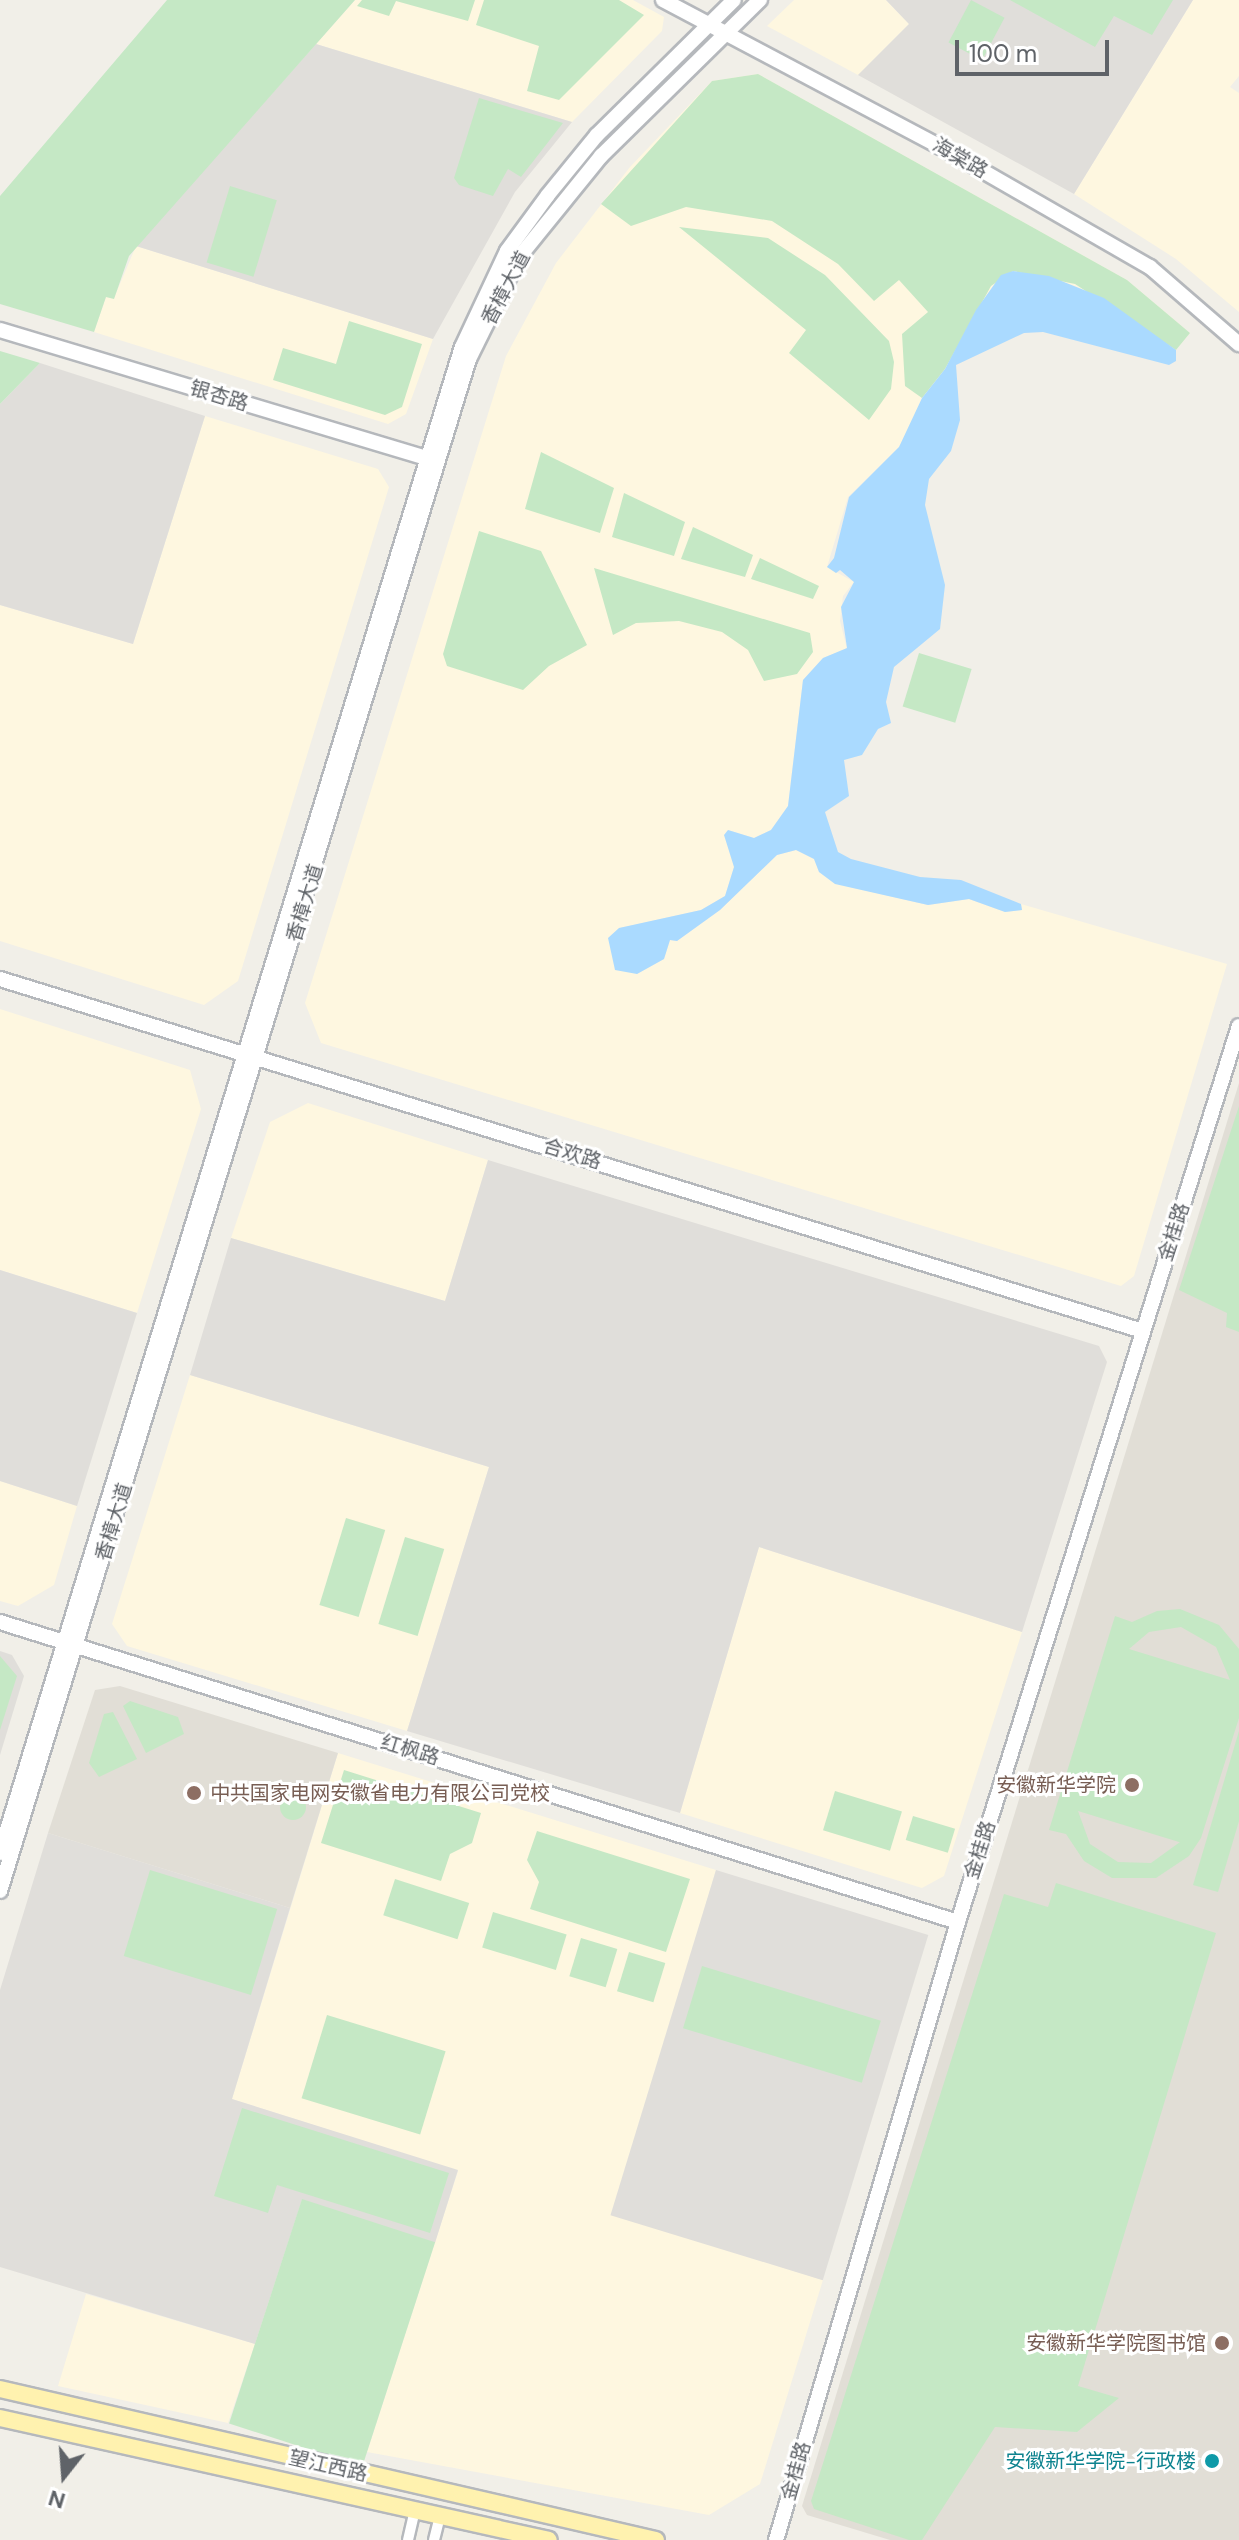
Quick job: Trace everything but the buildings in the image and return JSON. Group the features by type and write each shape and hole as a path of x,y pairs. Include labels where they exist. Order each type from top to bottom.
{"main road":[{"name":"望江西路","path":"0,2389 656,2540"},
{"name":"望江西路","path":"0,2418 549,2540"}],"street":[{"name":"海棠路","path":"663,0 941,147 1150,267 1239,344"},
{"name":"香樟大道","path":"0,1853 70,1643 252,1054 433,459 462,347 507,251 597,135 734,0"},
{"name":"香樟大道","path":"433,459 469,359 520,256 601,156 760,0"},
{"name":"银杏路","path":"0,330 433,459"},
{"name":"合欢路","path":"0,979 252,1054 1143,1331"},
{"name":"金桂路","path":"776,2540 958,1922 1239,1026"},
{"name":"红枫路","path":"0,1622 958,1922"},
{"name":"香樟大道","path":"0,1891 70,1643"},
{"path":"408,2540 415,2510"},
{"path":"434,2540 440,2516"}],"shaded area":[{"path":"355,0 633,0 664,17 662,31 572,122 316,44"},
{"path":"794,0 886,0 909,24 858,75 767,26"},
{"path":"886,0 1193,0 1074,194 858,75 909,24"},
{"path":"1193,0 1239,0 1239,76 1230,87 1239,93 1239,312 1176,259 1074,194"},
{"path":"316,44 572,122 515,192 433,339 136,246"},
{"path":"758,74 1127,280 1190,333 1176,350 1013,271 899,447 848,497 827,567 854,582 843,596 840,621 847,649 823,658 803,680 788,806 771,830 754,838 728,830 734,867 725,896 701,910 620,928 637,974 664,959 670,940 677,941 720,910 777,855 796,850 814,859 819,872 846,886 928,905 969,899 1005,912 1022,910 1021,904 1227,964 1134,1276 1121,1286 321,1043 305,1003 506,356 556,263 630,167 712,81"},
{"path":"136,246 433,339 406,414 388,424 94,332 106,297 114,298"},
{"path":"40,363 205,416 133,644 0,605 0,404"},
{"path":"205,416 378,469 389,487 238,981 204,1005 0,941 0,605 133,644"},
{"path":"0,1009 190,1070 201,1109 137,1313 0,1270"},
{"name":"安徽新华学院","path":"1239,1083 1239,2540 890,2540 807,2515 802,2506"},
{"path":"308,1103 488,1160 445,1301 231,1238 270,1122"},
{"path":"488,1160 1099,1346 1107,1362 1022,1632 759,1547 680,1813 407,1731 489,1467 190,1375 231,1238 445,1301"},
{"path":"0,1270 137,1313 77,1506 0,1481"},
{"path":"190,1375 489,1467 407,1731 127,1646 112,1624"},
{"path":"0,1481 77,1506 54,1585 18,1606 0,1601"},
{"path":"759,1547 1022,1632 944,1876 922,1888 680,1813"},
{"path":"0,1651 12,1655 24,1676 0,1755"},
{"name":"中共国家电网安徽省电力有限公司党校","path":"120,1686 338,1753 290,1908 48,1833 95,1690"},
{"path":"338,1753 716,1870 614,2215 823,2280 760,2484 709,2515 367,2452 458,2171 232,2099"},
{"path":"48,1833 290,1908 232,2099 458,2170 435,2243 302,2200 255,2344 0,2267 0,1990"},
{"path":"716,1870 928,1935 823,2280 610,2215"},
{"path":"86,2294 255,2344 228,2423 58,2386"}],"green space":[{"path":"167,0 355,0 129,256 114,299 106,297 94,332 0,304 0,196"},
{"path":"362,0 475,0 468,21 396,1 389,16 357,6"},
{"path":"484,0 619,0 644,15 559,100 527,91 539,46 476,25"},
{"path":"971,0 1005,18 982,60 948,42"},
{"path":"1010,0 1173,0 1152,35 1114,16 1095,47"},
{"path":"758,74 1127,280 1190,333 1176,350 1075,284 1013,271 991,286 945,369 922,398 905,386 902,334 928,312 899,280 874,301 838,264 772,221 686,207 631,226 601,204 712,81"},
{"path":"479,98 563,123 521,177 508,169 493,196 459,185 454,178"},
{"path":"230,186 277,200 253,277 207,263"},
{"path":"679,227 768,238 825,275 889,341 894,362 891,389 869,420 789,353 806,330"},
{"path":"349,321 422,344 402,407 385,415 273,380 283,348 336,364"},
{"path":"0,351 40,363 0,404"},
{"path":"541,452 614,488 600,533 525,509"},
{"path":"624,493 685,522 674,556 612,537"},
{"path":"693,527 753,555 745,577 681,559"},
{"path":"479,531 541,551 587,645 549,666 523,690 447,666 443,654"},
{"path":"760,558 819,586 813,599 751,579"},
{"path":"594,568 810,633 813,652 797,674 764,681 748,650 722,632 679,621 636,623 613,635"},
{"path":"919,653 972,669 955,723 903,707"},
{"path":"1239,1106 1239,1332 1226,1327 1227,1313 1179,1290"},
{"path":"346,1518 385,1530 359,1617 319,1605"},
{"path":"405,1537 444,1549 418,1636 378,1624"},
{"path":"1180,1609 1219,1625 1239,1649 1239,1718 1201,1838 1189,1856 1156,1878 1112,1878 1084,1861 1066,1834 1049,1830 1115,1616 1132,1622 1157,1611","holes":["1181,1627 1216,1647 1230,1680 1129,1649 1149,1632","1078,1811 1179,1842 1180,1842 1151,1863 1118,1862 1090,1844"]},
{"path":"0,1656 17,1676 0,1730"},
{"path":"130,1701 178,1717 184,1734 146,1753 123,1706"},
{"path":"113,1712 137,1759 99,1777 89,1763 104,1714"},
{"path":"1239,1731 1239,1821 1218,1892 1193,1885"},
{"path":"344,1770 481,1813 472,1843 450,1854 441,1881 321,1843"},
{"path":"835,1791 902,1811 890,1851 823,1830"},
{"path":"293,1794 302,1798 306,1807 302,1816 293,1820 284,1816 280,1807 284,1798"},
{"path":"913,1816 955,1829 948,1853 906,1840"},
{"path":"537,1831 690,1879 666,1952 530,1909 539,1882 527,1860"},
{"path":"150,1870 277,1909 251,1995 124,1956"},
{"path":"395,1879 469,1903 457,1939 383,1915"},
{"path":"1056,1883 1216,1933 1078,2386 1119,2398 1077,2432 995,2427 922,2540 909,2540 814,2509 811,2501 1004,1894 1048,1907"},
{"path":"493,1912 567,1935 556,1970 482,1947"},
{"path":"581,1938 617,1949 606,1987 569,1976"},
{"path":"629,1952 665,1963 653,2002 617,1991"},
{"path":"702,1966 881,2021 862,2083 683,2028"},
{"path":"327,2015 446,2051 420,2134 302,2098"},
{"path":"242,2108 449,2173 430,2233 277,2185 268,2213 214,2196"},
{"path":"302,2199 435,2242 362,2467 229,2423"}],"water":[{"path":"1013,271 1049,276 1104,298 1176,350 1176,361 1169,365 1043,332 1024,333 956,365 960,420 951,451 929,479 925,505 945,585 940,629 894,667 886,702 891,723 878,729 862,755 844,760 849,796 825,812 838,852 851,859 920,877 961,880 1021,904 1022,910 1005,912 969,899 928,905 835,884 819,872 814,859 796,850 777,855 720,910 677,941 670,940 664,959 637,974 615,970 608,938 619,928 701,910 725,896 734,867 724,835 728,830 754,838 771,830 788,806 803,680 823,658 847,648 841,607 854,582 840,570 836,573 827,567 834,558 849,497 899,447 922,398 945,369 976,310 1001,275"}],"place":[{"name":"安徽新华学院","path":"1132,1785"},
{"name":"中共国家电网安徽省电力有限公司党校","path":"194,1793"},
{"name":"安徽新华学院图书馆","path":"1222,2343"},
{"name":"安徽新华学院-行政楼","path":"1212,2461"}]}
